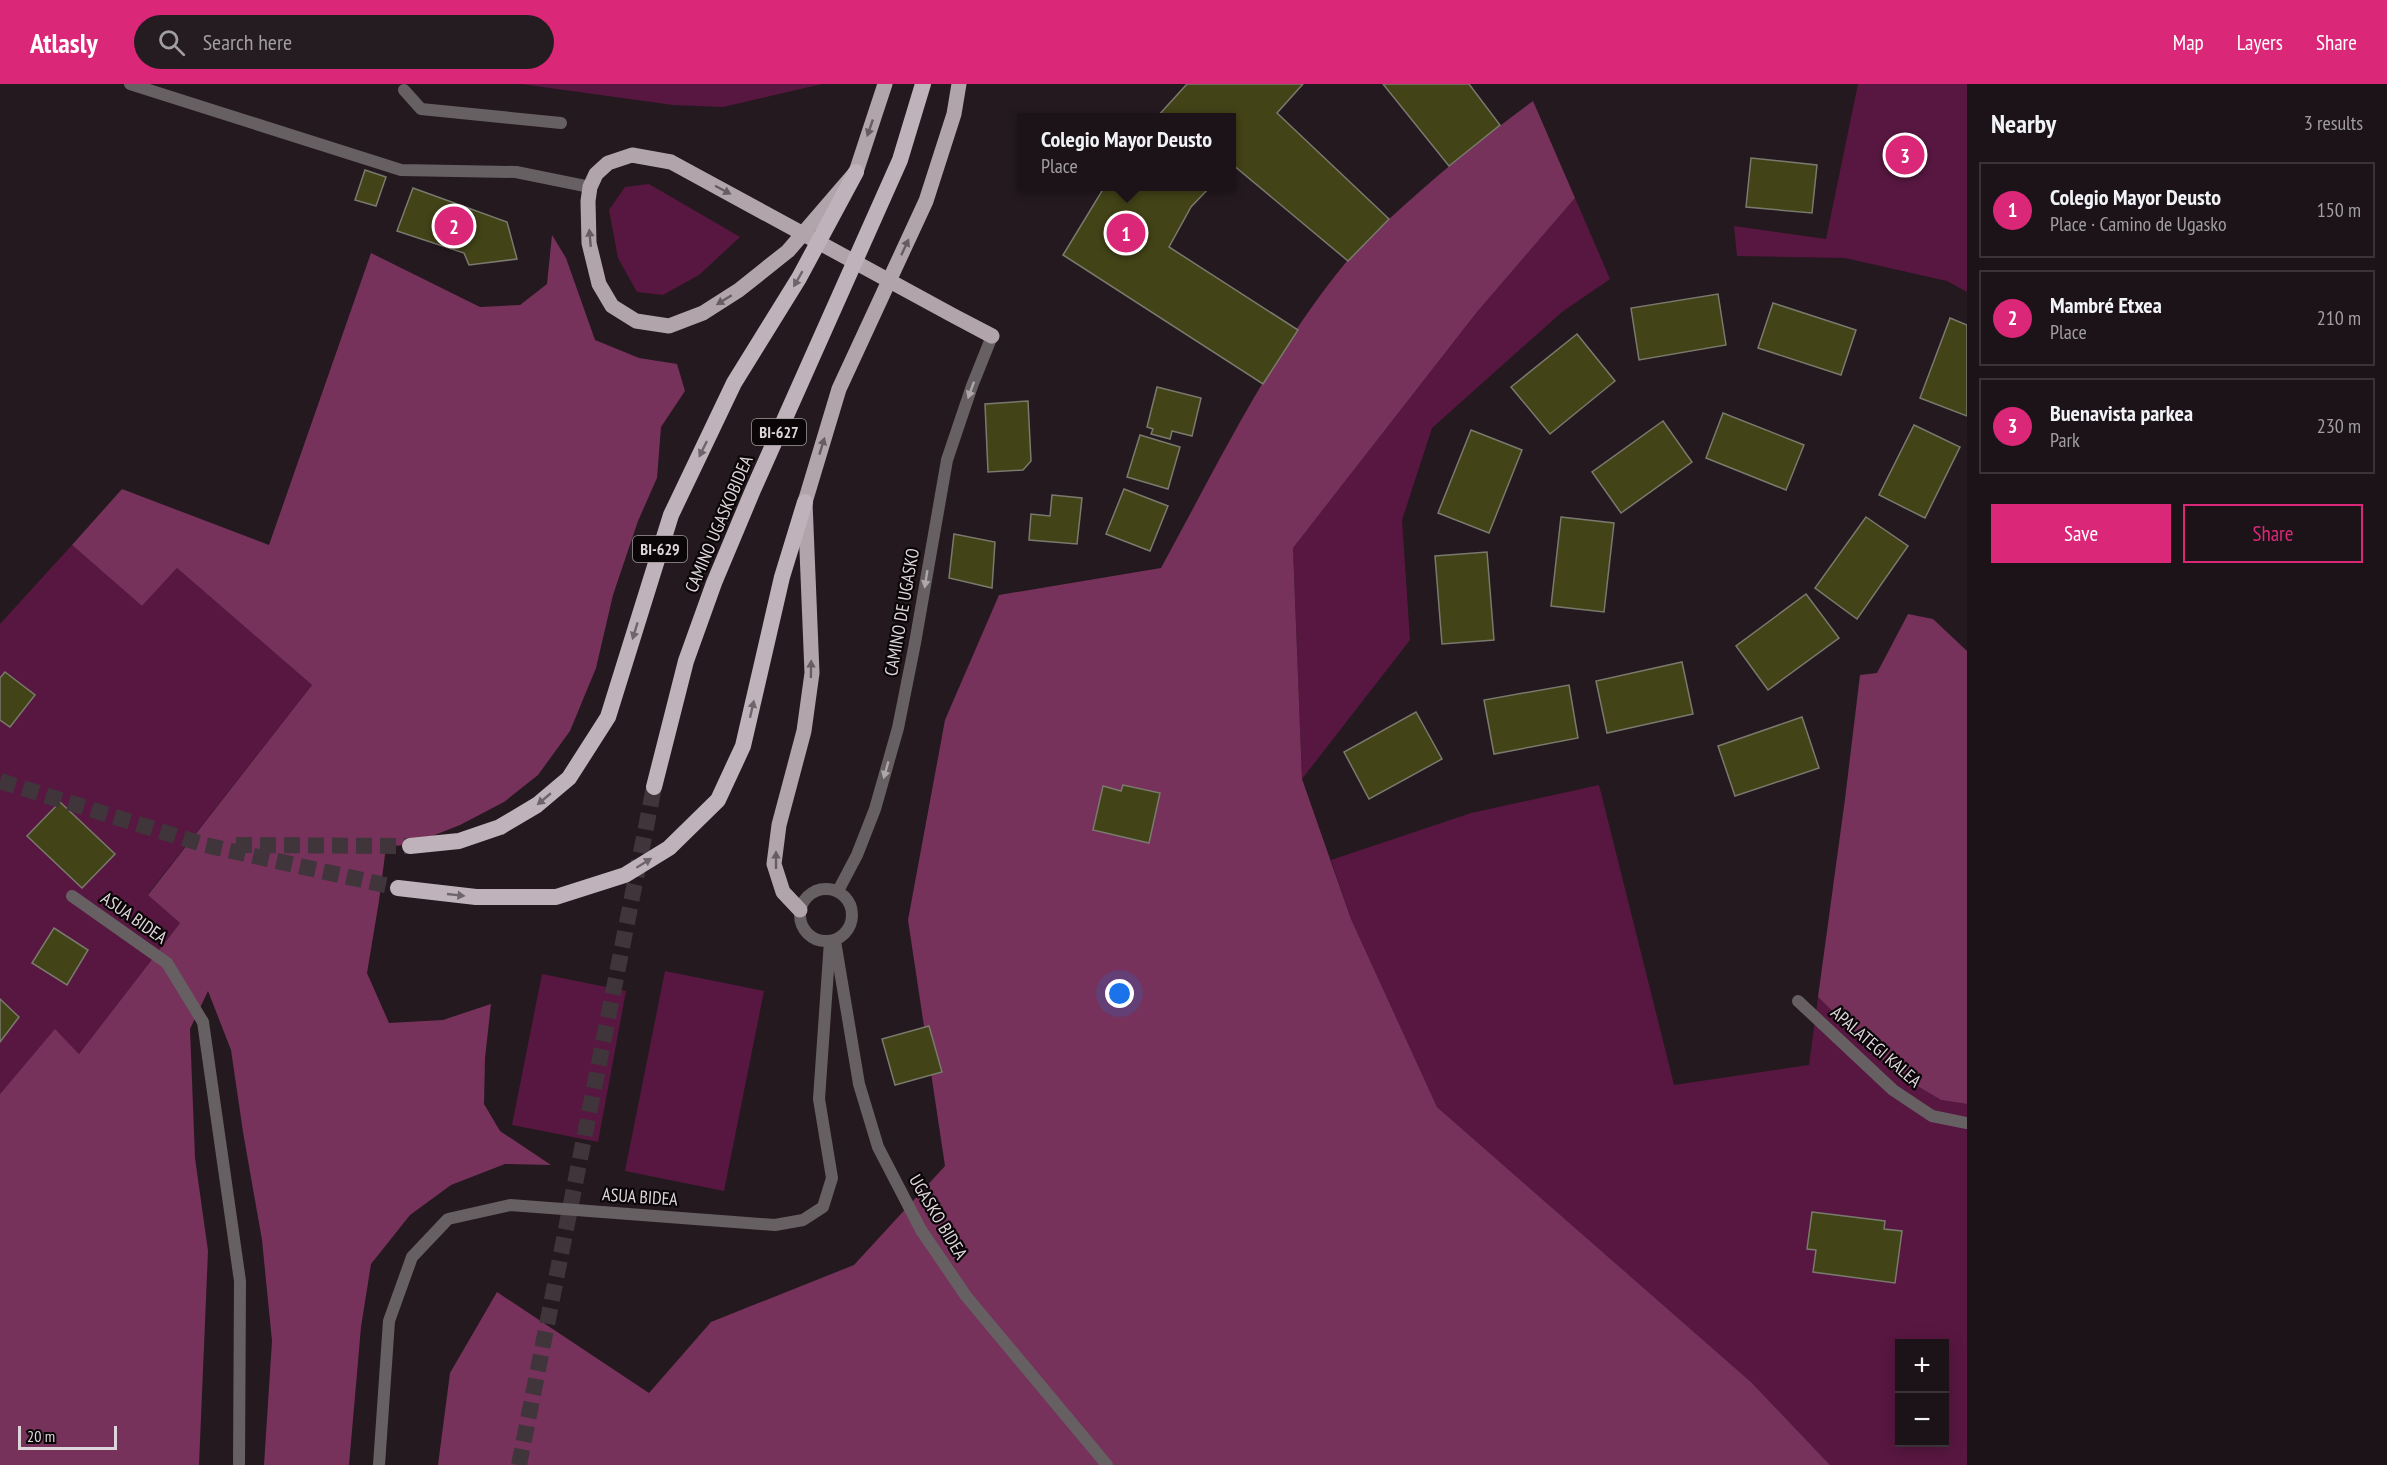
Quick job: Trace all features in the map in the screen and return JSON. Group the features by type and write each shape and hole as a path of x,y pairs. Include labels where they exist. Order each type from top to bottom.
{"highway":[{"name":"CAMINO UGASKOBIDEA","path":"654,787 686,661 714,583 900,160 923,84"},
{"name":"BI-629","path":"410,846 459,841 500,827 537,805 569,778 608,717 676,505 734,383 799,278 855,172"},
{"path":"398,888 476,897 556,897 625,876 669,848 718,800 743,746 782,577 805,502"}],"main road":[{"name":"BI-629","path":"855,172 885,84"},
{"path":"800,910 783,892 774,864 779,825 804,731 812,673 805,502 839,390 926,201 954,114 959,84"},
{"path":"855,172 788,251 739,290 703,313 669,326 636,321 612,306 599,284 589,243 590,187 596,174 608,163 632,155 671,162 954,316 992,336"}],"street":[{"path":"130,84 401,170 516,172 590,187"},
{"path":"404,90 421,108 561,123"},
{"name":"CAMINO DE UGASKO","path":"838,891 857,855 875,809 898,728 947,460 992,336"},
{"path":"830,888 838,891 850,903 852,921 849,929 832,940 816,940 803,928 800,910 802,902 814,891 830,888"},
{"name":"ASUA BIDEA","path":"72,896 167,963 203,1022 240,1281 239,1465"},
{"name":"ASUA BIDEA","path":"379,1465 389,1322 412,1257 448,1219 510,1205 775,1225 803,1220 823,1207 832,1178 819,1099 832,940"},
{"name":"UGASKO BIDEA","path":"832,940 859,1084 878,1147 921,1230 966,1296 1107,1465"},
{"name":"APALATEGI KALEA","path":"1798,1001 1893,1090 1932,1116 1967,1123"}],"shaded area":[{"path":"521,84 822,84 723,107 673,105"},
{"path":"1858,84 1967,84 1967,292 1947,281 1845,258 1737,256 1734,226 1826,239"},
{"path":"1533,101 1575,198 1477,312 1293,548 1302,779 1351,919 1437,1107 1751,1382 1830,1465 438,1465 450,1373 497,1292 649,1393 711,1322 854,1265 945,1166 908,920 945,720 999,595 1161,568 1270,371 1294,333 1347,261 1377,230 1424,188"},
{"path":"649,184 740,237 699,275 663,295 637,292 618,258 609,210 625,187"},
{"path":"1575,198 1610,279 1562,312 1432,428 1402,520 1410,640 1302,779 1293,548 1477,312"},
{"path":"552,235 566,258 595,340 639,358 677,364 685,391 661,427 657,478 638,521 613,595 596,668 570,731 538,775 504,802 460,825 412,844 386,847 367,973 389,1023 443,1020 491,1004 485,1058 484,1104 500,1131 551,1165 505,1164 451,1185 410,1215 371,1264 361,1327 349,1465 264,1465 272,1341 262,1240 231,1050 208,991 190,1029 195,1158 208,1251 199,1465 0,1465 0,1094 55,1029 79,1054 180,923 148,895 312,685 177,568 142,606 72,545 122,489 269,545 371,253 480,307 520,305 547,284"},
{"path":"72,545 142,606 177,568 312,685 148,894 180,923 79,1054 55,1030 0,1094 0,624"},
{"path":"1908,614 1933,619 1967,651 1967,1104 1941,1100 1897,1074 1818,997 1860,675 1877,673"},
{"path":"1599,785 1674,1085 1809,1065 1818,997 1897,1074 1941,1100 1967,1104 1967,1465 1830,1465 1751,1382 1437,1107 1351,919 1331,860 1471,813"},
{"path":"665,971 764,991 724,1191 625,1171"},
{"path":"542,974 626,991 598,1142 512,1125"}],"building":[{"path":"1187,84 1303,84 1277,113 1389,219 1348,261 1236,168 1236,113 1161,113"},
{"path":"1383,84 1469,84 1500,125 1449,166"},
{"path":"1751,158 1817,165 1812,213 1746,207"},
{"path":"365,170 386,177 376,206 355,200"},
{"path":"413,188 507,222 517,259 469,265 464,253 397,231"},
{"path":"1102,191 1206,191 1191,207 1169,247 1298,330 1263,384 1063,255"},
{"path":"1718,294 1726,345 1639,360 1631,308"},
{"path":"1773,303 1856,330 1841,375 1758,348"},
{"path":"1950,318 1967,325 1967,416 1920,398"},
{"path":"1577,334 1615,381 1550,434 1511,387"},
{"path":"1157,387 1201,398 1192,436 1172,431 1170,439 1151,434 1153,429 1147,427"},
{"path":"1028,401 1031,461 1023,470 988,472 985,404"},
{"path":"1723,413 1804,445 1786,490 1706,458"},
{"path":"1663,421 1692,462 1621,513 1592,472"},
{"path":"1914,425 1960,447 1925,518 1879,495"},
{"path":"1471,430 1522,450 1489,533 1438,513"},
{"path":"1140,435 1180,447 1168,489 1127,477"},
{"path":"1124,489 1168,506 1150,551 1106,534"},
{"path":"1052,495 1082,498 1077,544 1029,540 1031,514 1050,516"},
{"path":"1561,517 1614,523 1604,612 1551,606"},
{"path":"1866,517 1908,546 1857,619 1815,588"},
{"path":"954,534 995,542 992,588 949,578"},
{"path":"1487,552 1494,640 1442,644 1435,556"},
{"path":"1806,594 1839,638 1768,690 1736,646"},
{"path":"1682,662 1693,714 1607,733 1596,681"},
{"path":"5,672 35,695 10,727 0,720 0,678"},
{"path":"1569,685 1578,738 1494,754 1484,700"},
{"path":"1416,712 1442,759 1369,799 1344,752"},
{"path":"1802,717 1819,768 1735,796 1718,746"},
{"path":"1123,785 1160,793 1149,843 1093,830 1103,786 1121,791"},
{"path":"60,802 115,854 82,888 27,836"},
{"path":"54,928 88,950 67,985 32,963"},
{"path":"0,999 19,1017 0,1042"},
{"path":"929,1026 942,1072 895,1085 882,1039"},
{"path":"1812,1212 1885,1221 1884,1229 1902,1231 1895,1283 1813,1272 1816,1250 1807,1249"}],"tunnel":[{"path":"0,781 205,845 398,888"},
{"path":"519,1465 654,787"},
{"path":"236,845 410,846"}],"place":[{"name":"Buenavista parkea","path":"1905,155"},
{"name":"Mambré Etxea","path":"454,226"},
{"name":"Colegio Mayor Deusto","path":"1126,233"}]}
